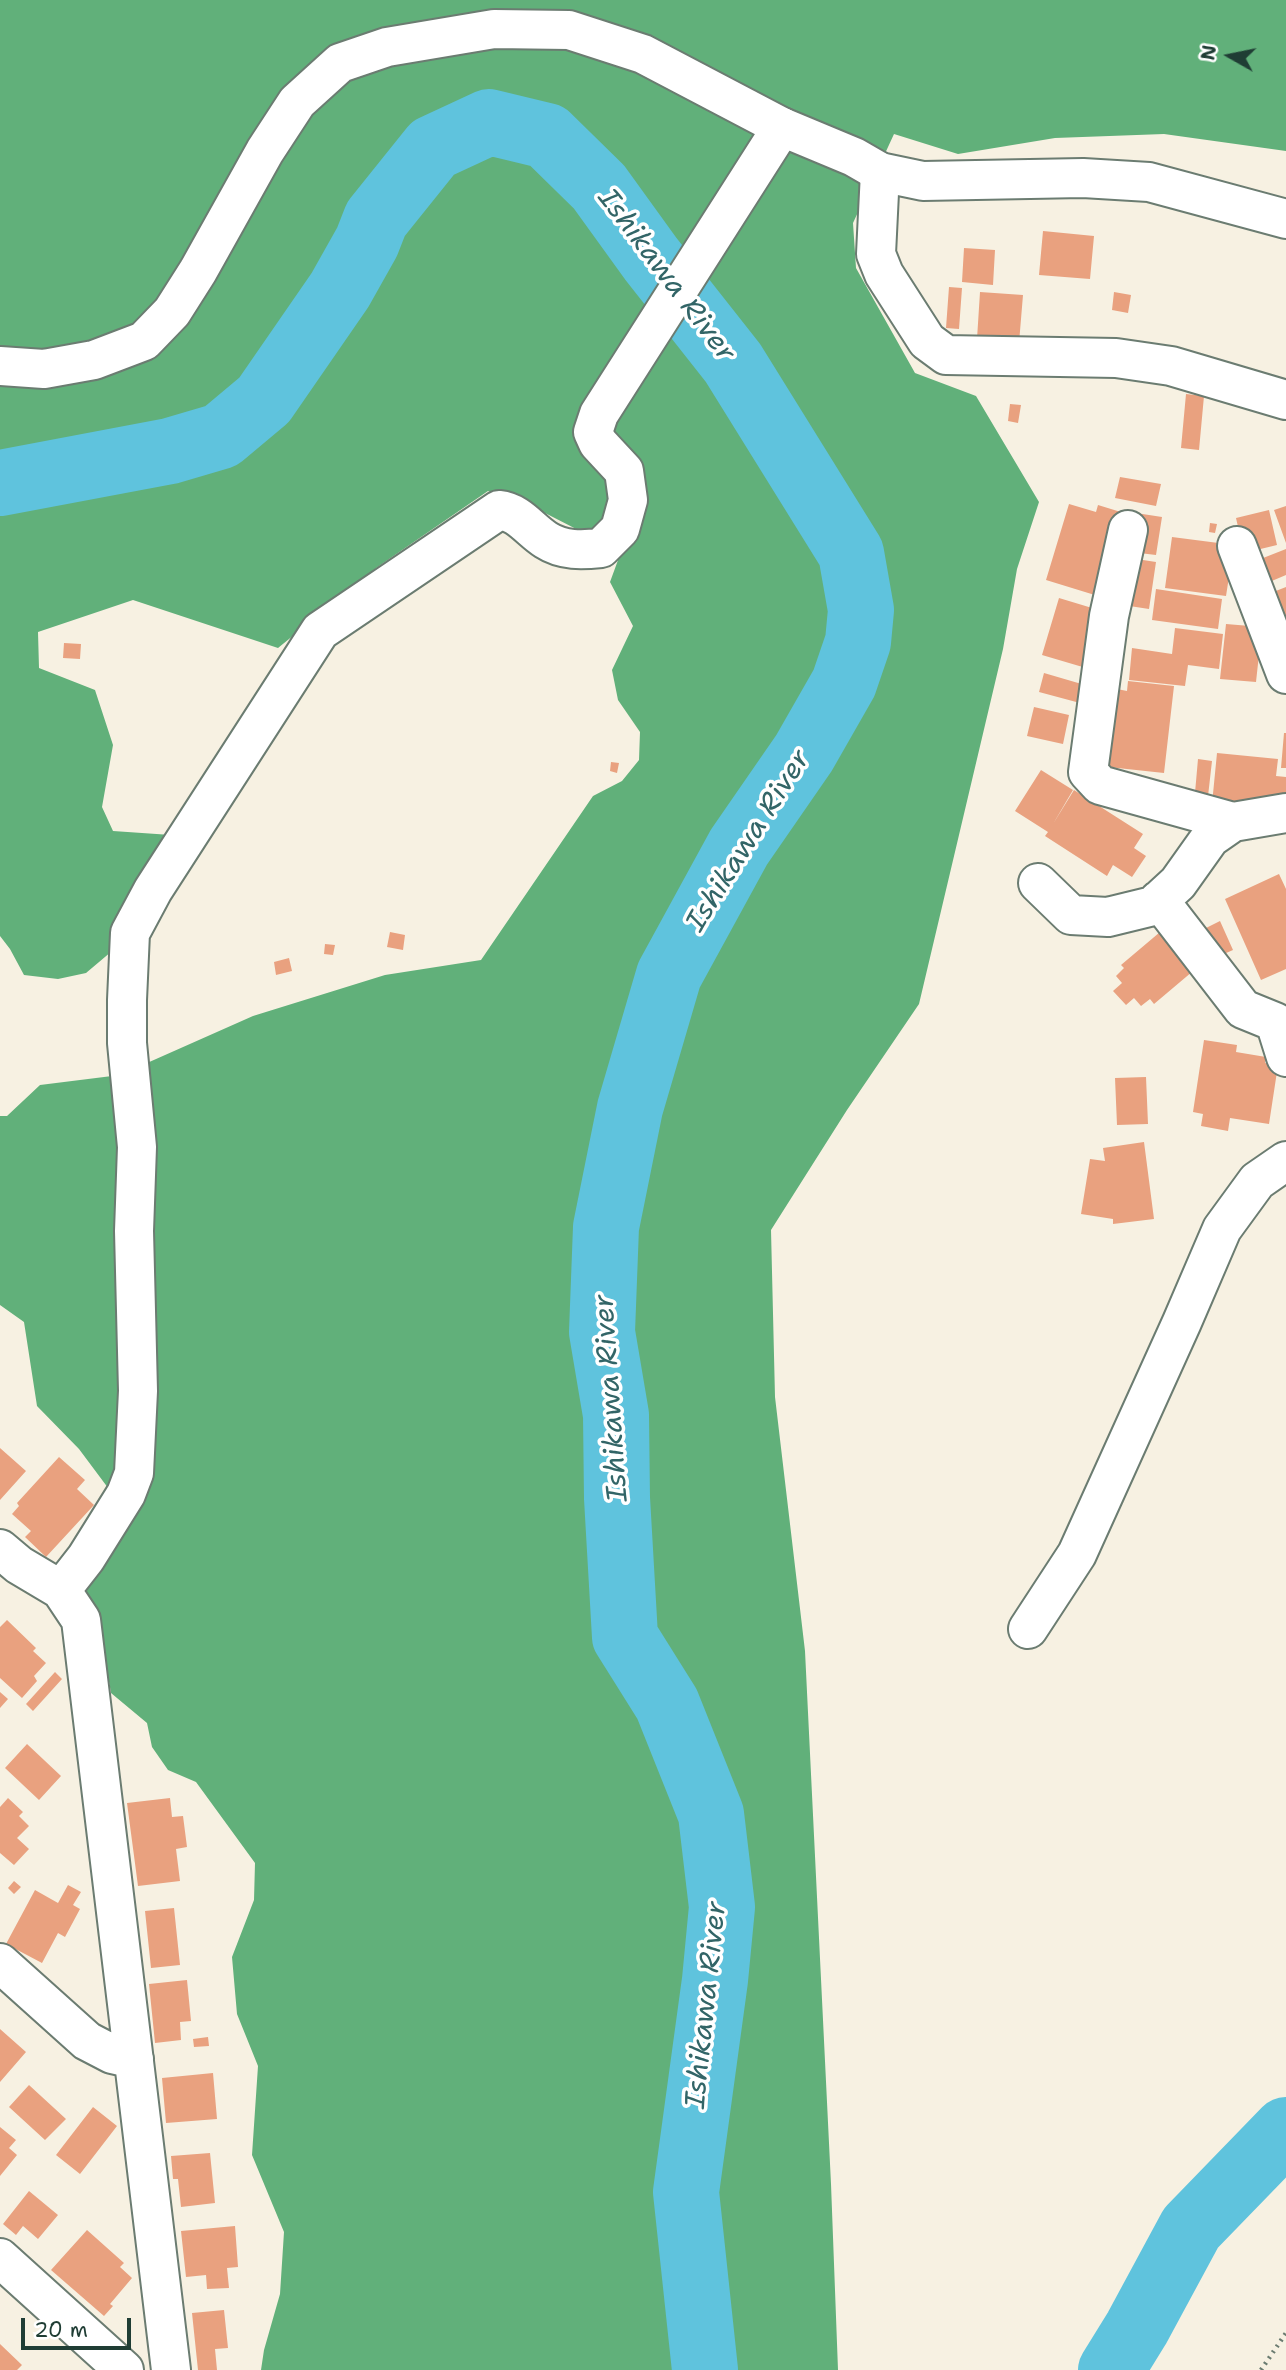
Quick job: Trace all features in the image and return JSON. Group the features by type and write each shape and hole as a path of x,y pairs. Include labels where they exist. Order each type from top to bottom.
{"street":[{"path":"0,366 44,369 94,360 144,341 173,312 265,151 297,102 341,63 387,47 494,29 569,30 643,54 775,138 854,157 880,172 923,181 1083,178 1149,182 1286,219"},
{"path":"61,1590 86,1558 120,1504 134,1473 138,1391 134,1231 137,1147 127,1043 130,933 153,890 320,631 499,510 510,511 548,541 574,551 601,548 620,529 628,500 624,471 598,443 593,432 600,414 775,138"},
{"path":"880,172 876,254 884,274 927,341 946,355 1116,358 1171,366 1286,400"},
{"path":"1128,530 1109,617 1088,772 1100,785 1233,822 1286,813"},
{"path":"1237,546 1286,674"},
{"path":"1038,883 1072,915 1108,917 1153,906 1178,883 1210,838 1233,822"},
{"path":"1159,900 1242,1009 1275,1022 1286,1057"},
{"path":"1028,1629 1077,1554 1222,1229 1257,1181 1286,1161"},
{"path":"6,1567 61,1590 81,1620 171,2370"},
{"path":"0,1963 86,2041 112,2054 134,2059"},
{"path":"0,2258 124,2370"}],"path":[{"path":"1261,2370 1286,2333"}],"green space":[{"path":"0,0 1286,0 1286,151 1164,134 1055,138 958,154 894,134 853,223 856,268 915,373 976,396 1039,502 1017,569 1003,649 919,1004 847,1110 771,1230 775,1397 805,1651 838,2370 261,2370 280,2294 284,2232 252,2155 258,2066 237,2014 232,1957 254,1900 255,1863 196,1782 168,1770 152,1747 147,1723 111,1693 96,1606 79,1587 126,1512 79,1449 37,1406 24,1322 0,1305 0,1116 7,1116 40,1085 120,1075 253,1016 385,975 481,960 593,796 622,781 639,760 640,732 618,700 612,670 633,626 610,582 621,552 545,513 488,491 376,568 278,648 133,600 38,632 39,668 95,690 113,745 102,807 113,831 171,835 118,946 86,973 58,979 24,975 0,936"}],"building":[{"path":"1043,231 1094,236 1090,279 1039,275"},
{"path":"964,248 995,250 993,285 962,282"},
{"path":"949,287 962,288 959,329 946,328"},
{"path":"980,292 1023,295 1019,343 977,339"},
{"path":"1114,292 1131,295 1128,313 1112,310"},
{"path":"1186,394 1204,396 1199,450 1181,448"},
{"path":"1010,404 1021,405 1018,423 1008,421"},
{"path":"1120,477 1161,484 1156,506 1115,498"},
{"path":"1069,504 1096,512 1098,505 1124,513 1098,596 1046,580"},
{"path":"1286,506 1286,543 1274,510"},
{"path":"1269,510 1277,545 1244,553 1236,518"},
{"path":"1136,513 1162,517 1156,555 1131,552"},
{"path":"1210,523 1217,524 1215,533 1209,532"},
{"path":"1172,537 1234,545 1226,596 1165,588"},
{"path":"1286,549 1286,575 1267,583 1258,560"},
{"path":"1130,558 1156,562 1149,609 1123,605"},
{"path":"1286,587 1286,652 1263,596"},
{"path":"1156,589 1222,599 1218,629 1152,620"},
{"path":"1059,598 1102,611 1086,668 1042,655"},
{"path":"1226,624 1262,627 1256,682 1220,679"},
{"path":"1175,628 1223,634 1219,669 1188,665 1185,686 1129,680 1132,648 1172,654"},
{"path":"64,643 81,644 80,659 63,658"},
{"path":"1044,673 1085,685 1080,703 1039,692"},
{"path":"1128,681 1174,686 1164,773 1099,766 1117,689 1127,691"},
{"path":"1034,707 1069,715 1063,744 1027,736"},
{"path":"1284,733 1286,768 1281,768"},
{"path":"1217,753 1278,759 1276,776 1286,777 1286,802 1212,804"},
{"path":"1198,759 1212,761 1207,805 1194,804"},
{"path":"611,762 619,763 617,773 610,771"},
{"path":"1041,770 1073,790 1053,824 1074,790 1143,834 1134,848 1146,856 1132,877 1113,865 1107,876 1045,836 1048,832 1015,811"},
{"path":"1279,874 1286,889 1286,969 1261,980 1225,899"},
{"path":"1220,921 1233,950 1217,957 1204,929"},
{"path":"1166,927 1199,966 1154,1004 1150,999 1141,1006 1134,998 1126,1005 1113,991 1122,983 1116,976 1124,968 1121,965"},
{"path":"390,932 405,935 403,950 387,947"},
{"path":"325,944 335,945 333,955 324,954"},
{"path":"289,958 292,971 276,975 274,962"},
{"path":"1204,1040 1237,1045 1236,1052 1266,1057 1265,1063 1278,1065 1269,1124 1230,1118 1228,1131 1201,1126 1203,1114 1193,1112"},
{"path":"1146,1077 1148,1124 1117,1125 1115,1078"},
{"path":"1144,1142 1154,1219 1113,1224 1113,1219 1081,1214 1090,1159 1105,1161 1103,1148"},
{"path":"0,1448 26,1471 0,1500"},
{"path":"59,1457 85,1480 77,1489 94,1505 46,1557 25,1537 31,1531 12,1514 19,1506 17,1503"},
{"path":"7,1620 36,1648 33,1651 46,1663 34,1676 37,1681 22,1698 0,1678 0,1627"},
{"path":"55,1672 62,1679 33,1711 26,1704"},
{"path":"0,1692 8,1699 0,1708"},
{"path":"27,1744 61,1776 39,1800 5,1768"},
{"path":"8,1798 23,1812 19,1816 29,1826 17,1838 29,1849 14,1865 0,1853 0,1807"},
{"path":"170,1798 172,1817 183,1816 187,1847 176,1849 180,1881 138,1886 127,1803"},
{"path":"14,1881 21,1887 14,1894 8,1888"},
{"path":"68,1885 81,1892 73,1905 80,1909 65,1937 58,1933 42,1963 6,1944 35,1890 58,1903"},
{"path":"174,1908 180,1965 151,1968 145,1911"},
{"path":"187,1980 191,2021 180,2022 181,2040 155,2043 149,1984"},
{"path":"0,2029 26,2052 0,2082"},
{"path":"208,2037 209,2046 194,2047 193,2039"},
{"path":"213,2073 217,2119 166,2123 162,2078"},
{"path":"29,2085 66,2119 45,2140 9,2107"},
{"path":"93,2107 117,2126 80,2174 56,2155"},
{"path":"0,2127 16,2140 9,2148 17,2155 0,2176"},
{"path":"210,2153 215,2203 181,2207 178,2179 173,2179 171,2156"},
{"path":"29,2191 58,2215 38,2239 23,2226 16,2235 3,2224"},
{"path":"235,2226 238,2267 227,2268 229,2288 207,2289 206,2275 186,2277 181,2231"},
{"path":"87,2230 124,2263 120,2267 132,2278 110,2304 113,2306 104,2316 51,2270"},
{"path":"224,2310 228,2348 215,2349 217,2370 198,2370 192,2313"},
{"path":"0,2344 22,2365 17,2370 0,2370"}],"waterway":[{"name":"Ishikawa River","path":"0,483 170,451 221,436 264,400 340,290 367,242 376,219 433,148 489,122 547,136 599,187 651,259 733,363 851,553 861,610 858,642 844,683 804,753 739,847 669,975 630,1108 606,1227 602,1332 616,1415 617,1498 625,1637 667,1704 711,1814 722,1907 715,1980 686,2192 705,2370"},
{"name":"Ishikawa River","path":"1111,2370 1191,2228 1286,2130"}]}
